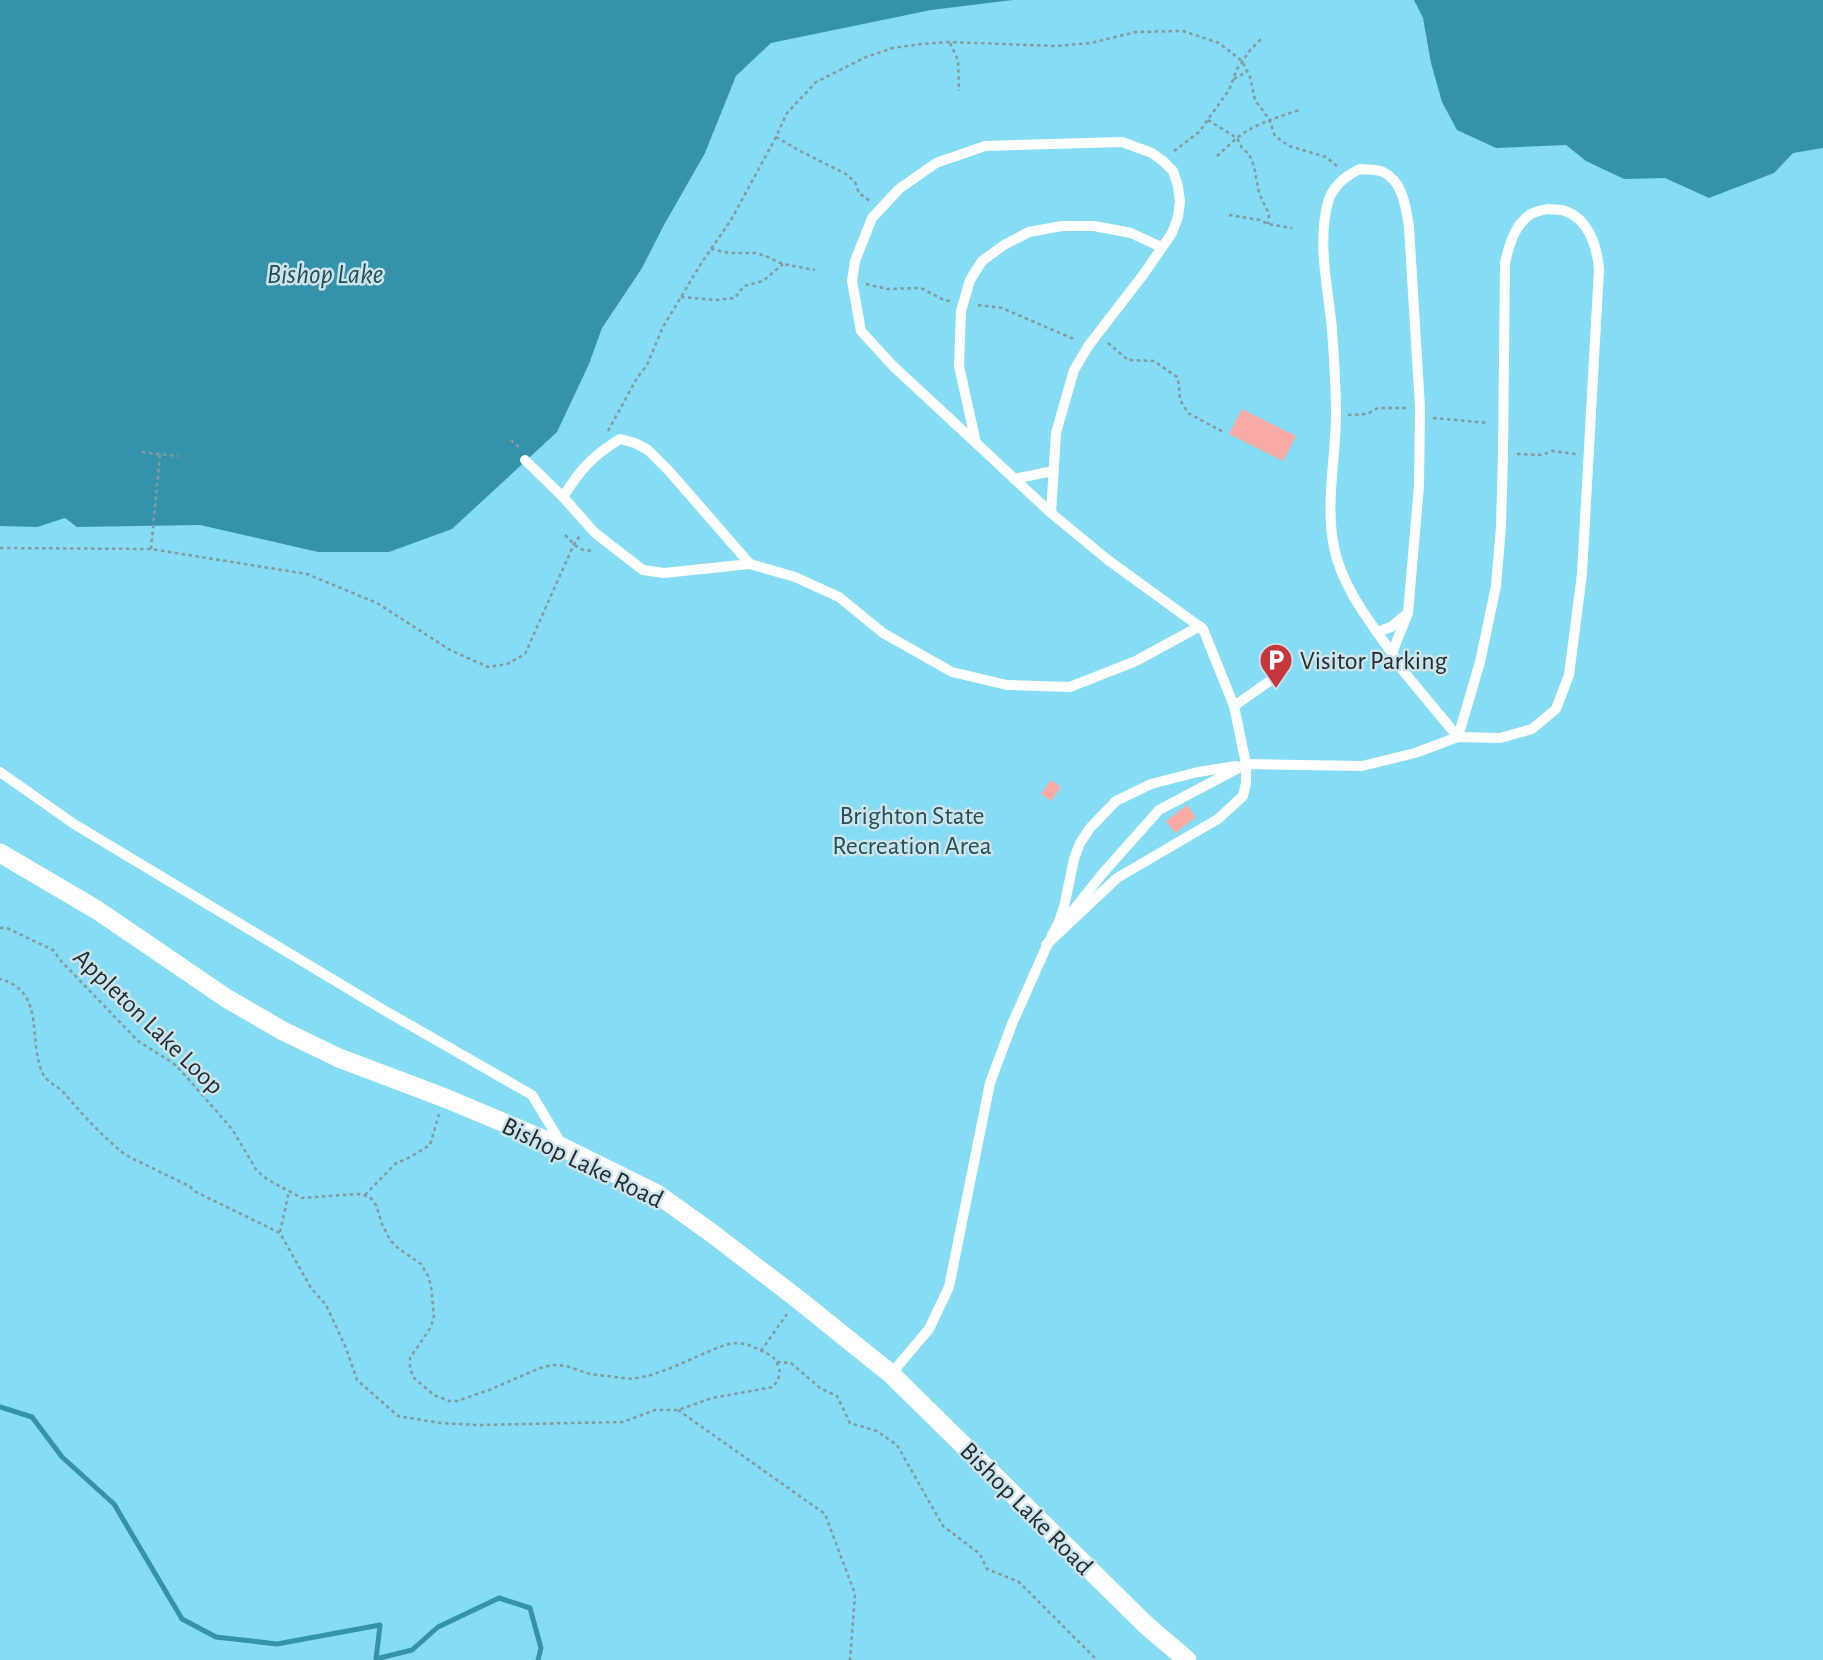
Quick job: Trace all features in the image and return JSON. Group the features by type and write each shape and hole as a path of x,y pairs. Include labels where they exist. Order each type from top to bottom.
{"street":[{"name":"Bishop Lake Road","path":"0,853 97,910 226,998 283,1031 339,1058 445,1098 564,1148 657,1194 799,1300 891,1374 1146,1625 1187,1660"}],"lane":[{"path":"1046,945 1117,878 1218,819 1243,796 1246,764 1234,706 1203,629 1108,560 1051,513 893,366 861,331 852,281 855,261 872,218 899,189 936,163 985,146 1122,142 1152,153 1173,172 1180,202 1178,217 1172,233 1089,345 1074,370 1056,433 1051,513"},
{"path":"1392,653 1408,613 1419,486 1420,412 1409,227 1405,202 1395,181 1382,171 1360,169 1336,186 1328,201 1322,245 1332,330 1336,415 1331,519 1334,547 1342,574 1364,614 1404,672 1458,737"},
{"path":"891,1374 929,1329 949,1287 990,1083 1012,1024 1046,945 1058,924 1080,843 1090,828 1116,801 1151,784 1246,764 1362,766 1458,737 1500,738 1532,729 1556,709 1572,661 1582,574 1599,281 1598,258 1591,236 1584,224 1565,211 1548,209 1532,214 1521,223 1513,235 1505,263 1501,527 1496,586 1458,737"},
{"path":"976,443 959,366 962,303 970,280 982,261 1029,232 1062,226 1094,226 1131,233 1161,247"},
{"path":"563,497 580,471 602,450 620,439 635,443 648,450 669,471 750,564"},
{"path":"525,460 595,533 643,570 664,573 750,564 795,577 839,597 883,633 952,672 1007,685 1070,687 1136,661 1200,626"},
{"path":"1014,479 1054,471"},
{"path":"1377,632 1391,627 1408,613"},
{"path":"1234,706 1274,678"},
{"path":"1046,945 1103,873 1159,810 1246,764"},
{"path":"0,772 86,831 532,1095 564,1148"}],"path":[{"path":"1163,161 1199,132 1229,90 1237,69 1263,37"},
{"path":"949,42 958,60 959,90"},
{"path":"1234,79 1247,71"},
{"path":"1217,156 1237,138 1269,119 1300,110"},
{"path":"1208,120 1237,138 1249,154 1259,193 1269,214 1268,224"},
{"path":"776,137 846,174 855,182 859,193 881,208"},
{"path":"1229,215 1292,228"},
{"path":"711,249 729,253 755,253 783,264 815,270"},
{"path":"681,297 716,300 735,298 744,286 763,281 783,264"},
{"path":"1098,335 1128,360 1154,361 1177,377 1180,400 1188,413 1225,433"},
{"path":"1336,415 1367,414 1378,408 1503,425"},
{"path":"1503,453 1542,455 1552,451 1589,456"},
{"path":"142,452 178,456"},
{"path":"151,550 160,454"},
{"path":"0,548 151,550 307,574 377,604 450,650 488,667 507,664 524,654 574,544 589,526"},
{"path":"565,535 580,550 600,548"},
{"name":"Appleton Lake Loop","path":"0,928 7,928 53,950 138,1041 173,1063 183,1073 232,1129 257,1171 268,1180 302,1198 365,1195"},
{"path":"0,979 27,998 34,1016 37,1051 46,1079 63,1092 124,1154 280,1233 311,1288 326,1305 357,1380 398,1416 440,1423 530,1425 623,1422 655,1410 678,1410 712,1398 773,1387 780,1372 771,1354 747,1344 732,1343 719,1346 671,1368 632,1379 590,1374 566,1366 553,1365 457,1401 434,1395 425,1388 414,1378 410,1369 410,1358 431,1327 434,1317 428,1276 421,1264 390,1240 376,1205 365,1195 395,1164 430,1145 445,1098"},
{"path":"280,1233 289,1191"},
{"path":"761,1351 799,1300"},
{"path":"777,1362 791,1363 820,1388 837,1396 850,1423 877,1431 897,1445 943,1526 980,1554 987,1569 1019,1582 1097,1660"},
{"path":"678,1410 825,1514 855,1594 850,1660"}],"green space":[{"name":"Brighton State Recreation Area","path":"0,0 1823,0 1823,1660 0,1660"}],"water":[{"name":"Bishop Lake","path":"0,0 1013,0 931,10 771,43 736,76 705,153 642,268 602,328 589,364 557,432 452,529 389,552 318,552 200,525 77,527 65,518 37,527 0,526"},
{"path":"1414,0 1823,0 1823,148 1793,153 1774,173 1709,198 1665,178 1624,179 1586,161 1566,145 1496,148 1457,130 1442,102 1431,63 1423,18"}],"building":[{"path":"1242,409 1296,436 1283,461 1229,434"},
{"path":"1051,780 1061,787 1051,801 1041,794"},
{"path":"1187,805 1196,817 1175,833 1166,821"}],"waterway":[{"path":"0,1407 32,1417 62,1457 114,1504 182,1619 216,1637 277,1644 380,1625 376,1659 412,1650 438,1627 499,1598 530,1608 541,1648 538,1660"}],"place":[{"name":"Visitor Parking","path":"1276,690"}]}
